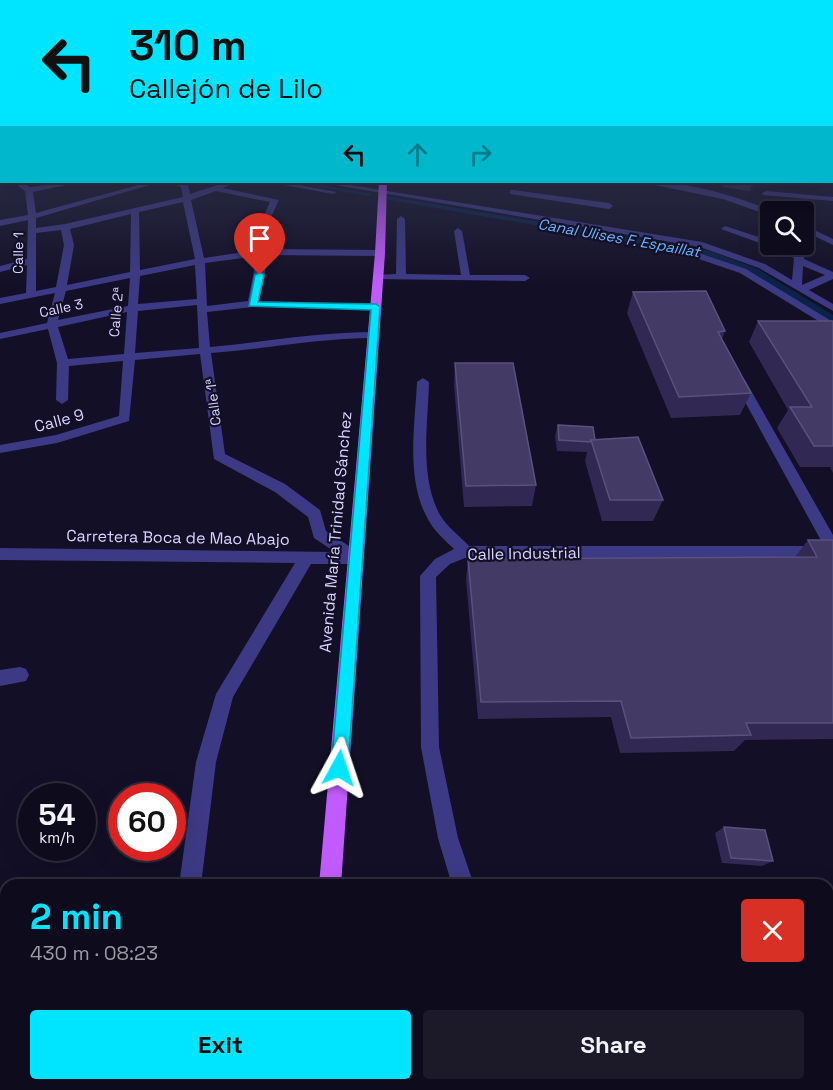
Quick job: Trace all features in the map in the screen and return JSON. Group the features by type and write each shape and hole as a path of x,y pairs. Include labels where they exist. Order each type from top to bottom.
{"main road":[{"name":"Avenida María Trinidad Sánchez","path":"330,879 374,335 383,193"}],"street":[{"path":"18,183 29,190 63,183"},
{"path":"0,223 32,217 151,183"},
{"path":"176,183 185,186 188,198"},
{"path":"31,231 65,227 188,198 230,183"},
{"path":"277,183 354,196 383,193 702,256 725,263 760,280 833,327"},
{"path":"327,183 655,237 717,250 760,248"},
{"path":"650,183 703,192 758,207 766,193 766,183"},
{"path":"703,192 710,183"},
{"path":"216,189 274,200 264,224 260,275 253,304"},
{"name":"Calle 1","path":"29,190 32,217 31,295"},
{"path":"522,215 536,191"},
{"path":"513,192 536,191 609,206"},
{"path":"766,193 833,199"},
{"name":"Calle 1ª","path":"188,198 191,226 200,261 201,306 219,456 280,488 315,514 319,534 356,558"},
{"name":"Calle 2ª","path":"125,418 135,275 135,209"},
{"path":"401,219 401,277"},
{"path":"717,250 727,224 760,244"},
{"path":"62,400 63,363 52,325 62,289 69,245 65,227"},
{"path":"458,231 466,278"},
{"path":"814,233 833,242"},
{"path":"0,301 200,261 262,252 380,253"},
{"path":"772,255 800,288 833,308"},
{"path":"787,255 833,275"},
{"path":"800,255 800,288"},
{"path":"0,269 30,261"},
{"path":"800,288 833,275"},
{"path":"378,277 525,278"},
{"name":"Calle 3","path":"0,336 132,308 253,304 376,307"},
{"path":"63,363 270,345 333,335 374,335"},
{"path":"734,370 833,550"},
{"path":"423,382 422,469 427,496 435,518 465,552"},
{"name":"Calle 9","path":"0,449 57,439 125,418"},
{"name":"Calle Industrial","path":"461,879 448,838 430,747 428,576 438,563 449,556 465,552 833,550"},
{"name":"Carretera Boca de Mao Abajo","path":"0,554 356,558"},
{"path":"191,879 206,762 225,694 306,558"},
{"path":"0,678 21,675"}],"building":[{"path":"706,291 725,331 718,332 751,393 679,397 633,292"},
{"path":"758,321 833,321 833,446 814,446 790,407 812,407"},
{"path":"455,363 513,363 536,485 466,486"},
{"path":"558,425 593,427 595,440 590,442 559,440"},
{"path":"638,437 663,500 610,500 591,440"},
{"path":"808,540 833,540 833,723 746,723 751,735 631,738 621,701 481,702 468,559 817,557"},
{"path":"724,827 765,830 773,861 731,858"}],"waterway":[{"name":"Canal Ulises F. Espaillat","path":"301,183 368,194"},
{"name":"Canal Ulises F. Espaillat","path":"390,198 707,253 755,271 833,320"}],"route":[{"path":"260,275 253,304 303,304 328,308 376,307 339,768"}]}
